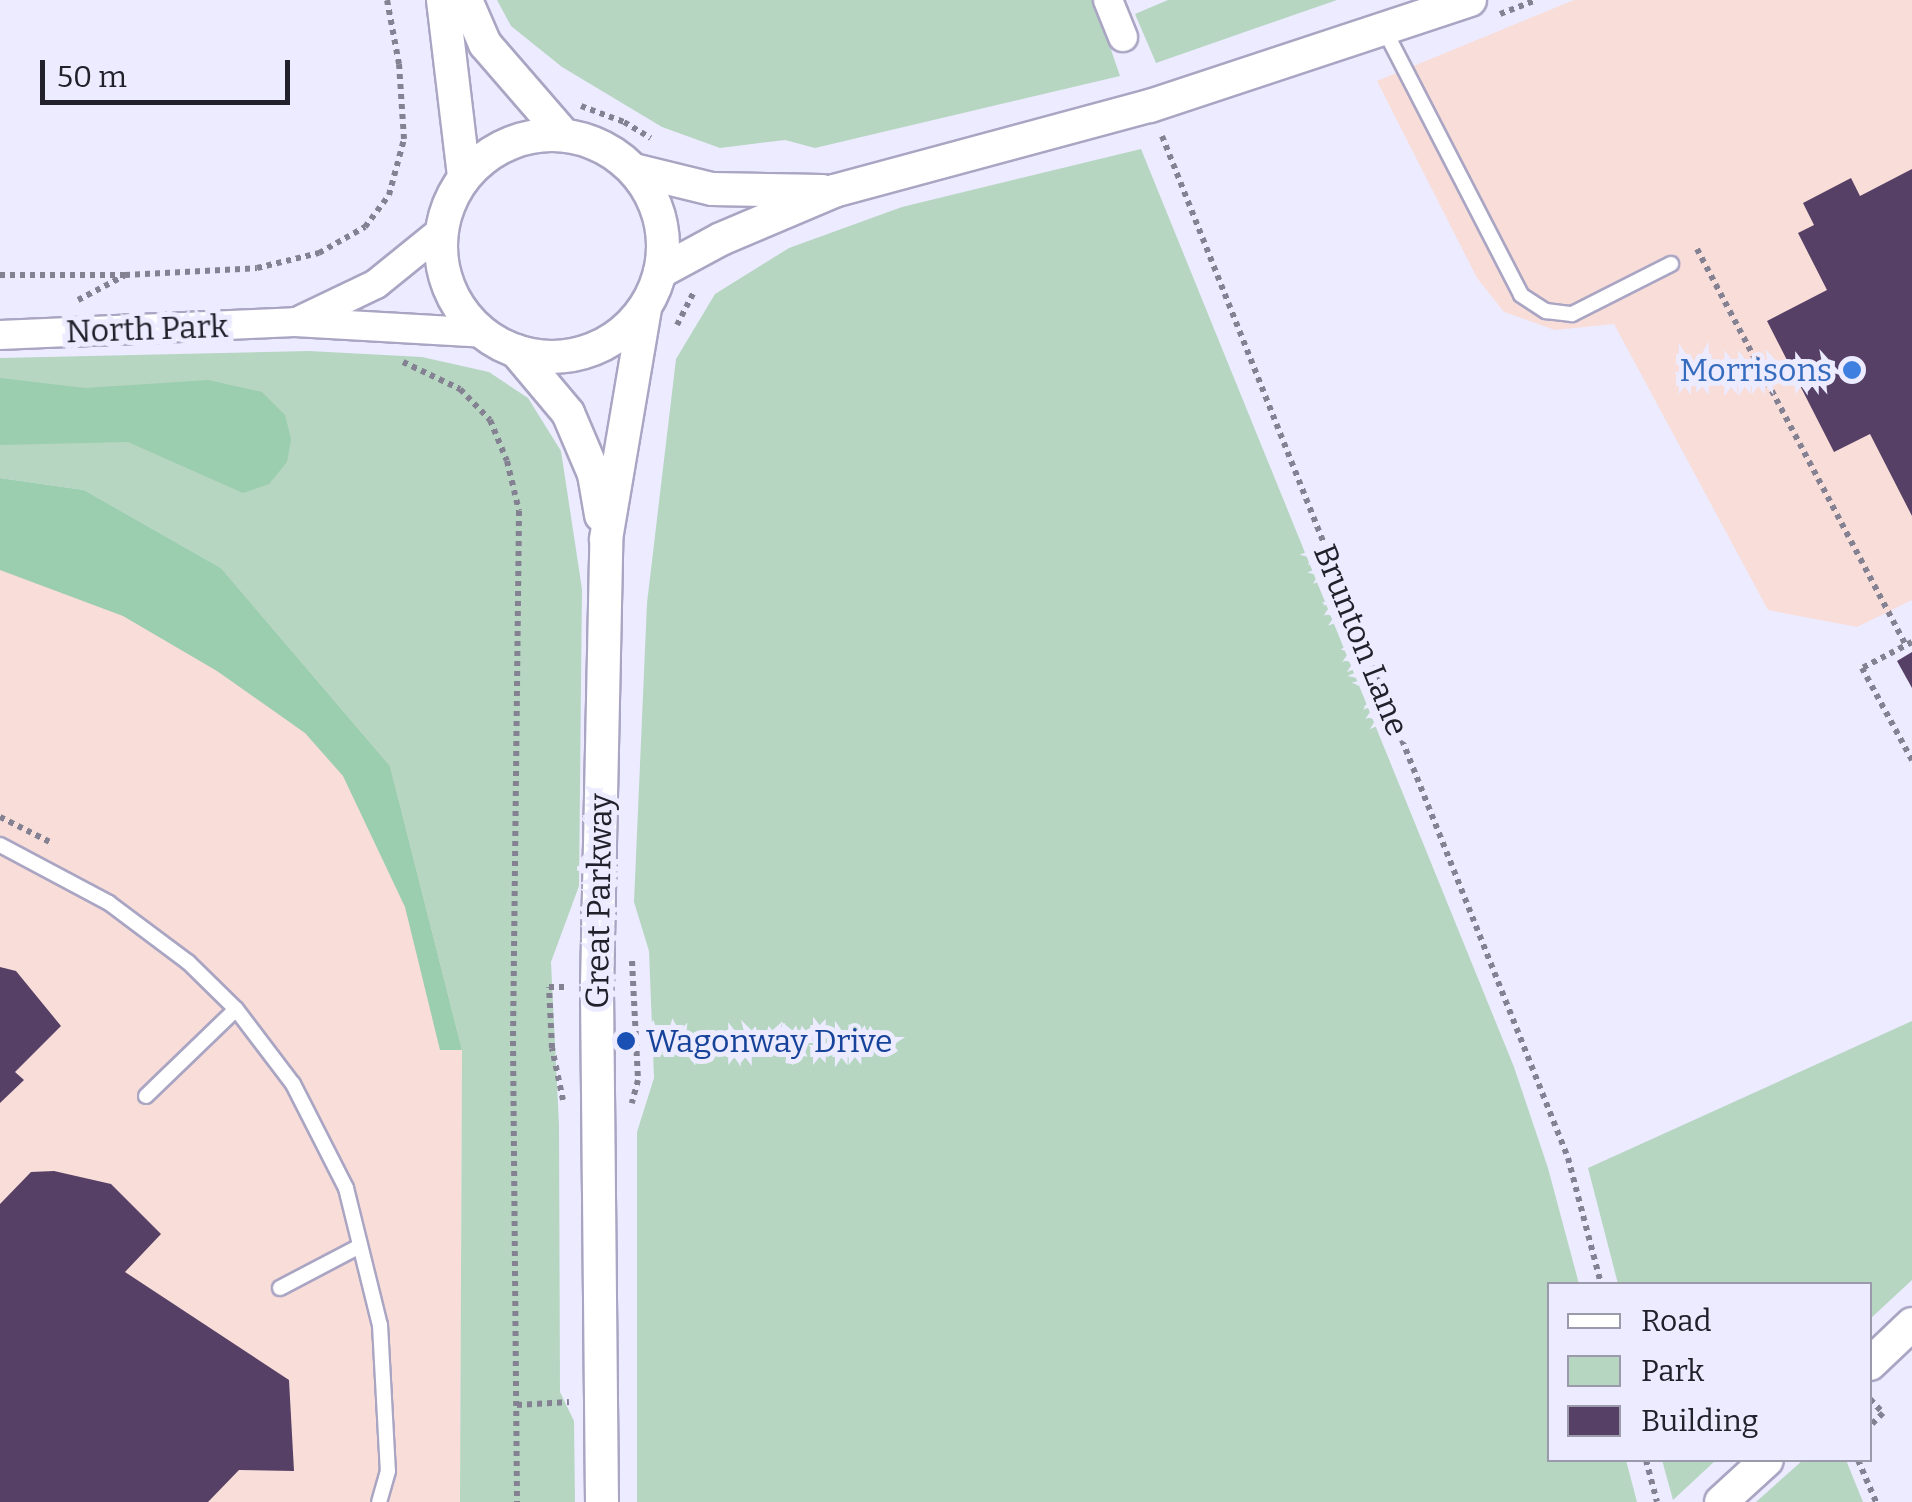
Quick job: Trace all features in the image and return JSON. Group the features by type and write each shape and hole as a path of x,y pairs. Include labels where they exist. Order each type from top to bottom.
{"street":[{"name":"Great Parkway","path":"444,0 464,177"},
{"name":"Great Parkway","path":"466,0 486,44 564,134"},
{"path":"660,272 721,239 834,191 1150,106 1470,0"},
{"path":"1111,1 1123,37"},
{"name":"Great Parkway","path":"602,1502 597,987 606,539 645,308 660,272 664,241 659,214 634,170 608,148 564,134 530,136 503,145 464,177 445,214 441,254 448,288 483,333 516,352 568,413 594,474 606,539"},
{"path":"634,170 712,188 834,191"},
{"name":"North Park","path":"295,322 376,284 444,229"},
{"name":"Great Parkway","path":"516,352 547,357 582,353 618,336 645,308"},
{"name":"North Park","path":"0,334 295,322 483,333"},
{"path":"1872,1362 1912,1324"},
{"path":"1721,1502 1765,1462"}],"lane":[{"path":"1384,29 1521,294 1546,310 1572,314 1672,264"},
{"path":"0,845 109,903 188,962 236,1010 298,1094 346,1188 380,1325 388,1471 379,1502"},
{"path":"146,1096 236,1010"},
{"path":"280,1288 360,1246"}],"path":[{"path":"0,275 125,275 257,268 319,253 365,228 389,195 404,139 399,64 387,0"},
{"path":"566,100 624,122 658,142"},
{"name":"Brunton Lane","path":"1150,106 1568,1158 1599,1282"},
{"path":"1698,249 1909,643 1862,668 1912,760"},
{"path":"67,304 125,275"},
{"path":"669,341 698,283"},
{"path":"394,361 412,362 460,389 490,420 507,461 519,511 513,1040 516,1502"},
{"path":"630,950 636,982 638,1080 630,1114"},
{"path":"567,1118 552,1048 549,987 597,987"},
{"path":"517,1405 569,1403 569,1384"},
{"path":"1872,1401 1883,1413 1872,1424"},
{"path":"1647,1462 1657,1502"},
{"path":"1859,1462 1876,1502"}],"shaded area":[{"path":"1574,0 1912,0 1912,600 1857,627 1768,610 1614,324 1555,330 1504,312 1477,278 1377,81"},
{"path":"0,478 221,568 390,766 462,1050 460,1502 0,1502"}],"green space":[{"path":"497,0 1094,0 1120,76 815,148 785,140 720,148 662,127 562,67 511,26"},
{"path":"1168,0 1337,0 1156,63 1135,14"},
{"path":"1141,149 1514,1067 1548,1168 1578,1282 1547,1282 1547,1462 1627,1462 1637,1502 637,1502 637,1132 654,1078 649,951 634,902 647,603 676,359 715,294 789,248 902,207"},
{"path":"309,351 422,357 489,372 528,398 561,451 582,589 579,886 551,962 559,1125 560,1392 574,1421 575,1502 460,1502 462,1050 390,766 221,568 84,490 0,478 0,358"},
{"path":"0,378 85,388 208,380 262,392 285,415 291,439 287,462 269,484 243,493 128,442 0,445"},
{"path":"0,478 84,490 221,568 390,766 462,1050 440,1050 405,907 343,776 305,733 217,671 123,616 0,570"},
{"path":"1912,1021 1912,1280 1872,1317 1872,1282 1617,1282 1588,1168"},
{"path":"1663,1462 1714,1462 1673,1500"},
{"path":"1801,1462 1847,1462 1863,1502 1756,1502"}],"building":[{"name":"Morrisons","path":"1912,169 1912,516 1870,434 1834,452 1767,321 1827,290 1798,233 1814,225 1803,203 1851,178 1860,196"},
{"path":"1912,652 1912,688 1897,661"},
{"path":"0,967 16,971 61,1026 15,1072 24,1080 0,1103"},
{"path":"54,1171 111,1184 161,1234 125,1272 289,1380 294,1471 239,1470 208,1502 0,1502 0,1204 31,1172"}],"place":[{"name":"Morrisons","path":"1852,370"},
{"name":"Wagonway Drive","path":"626,1041"}]}
